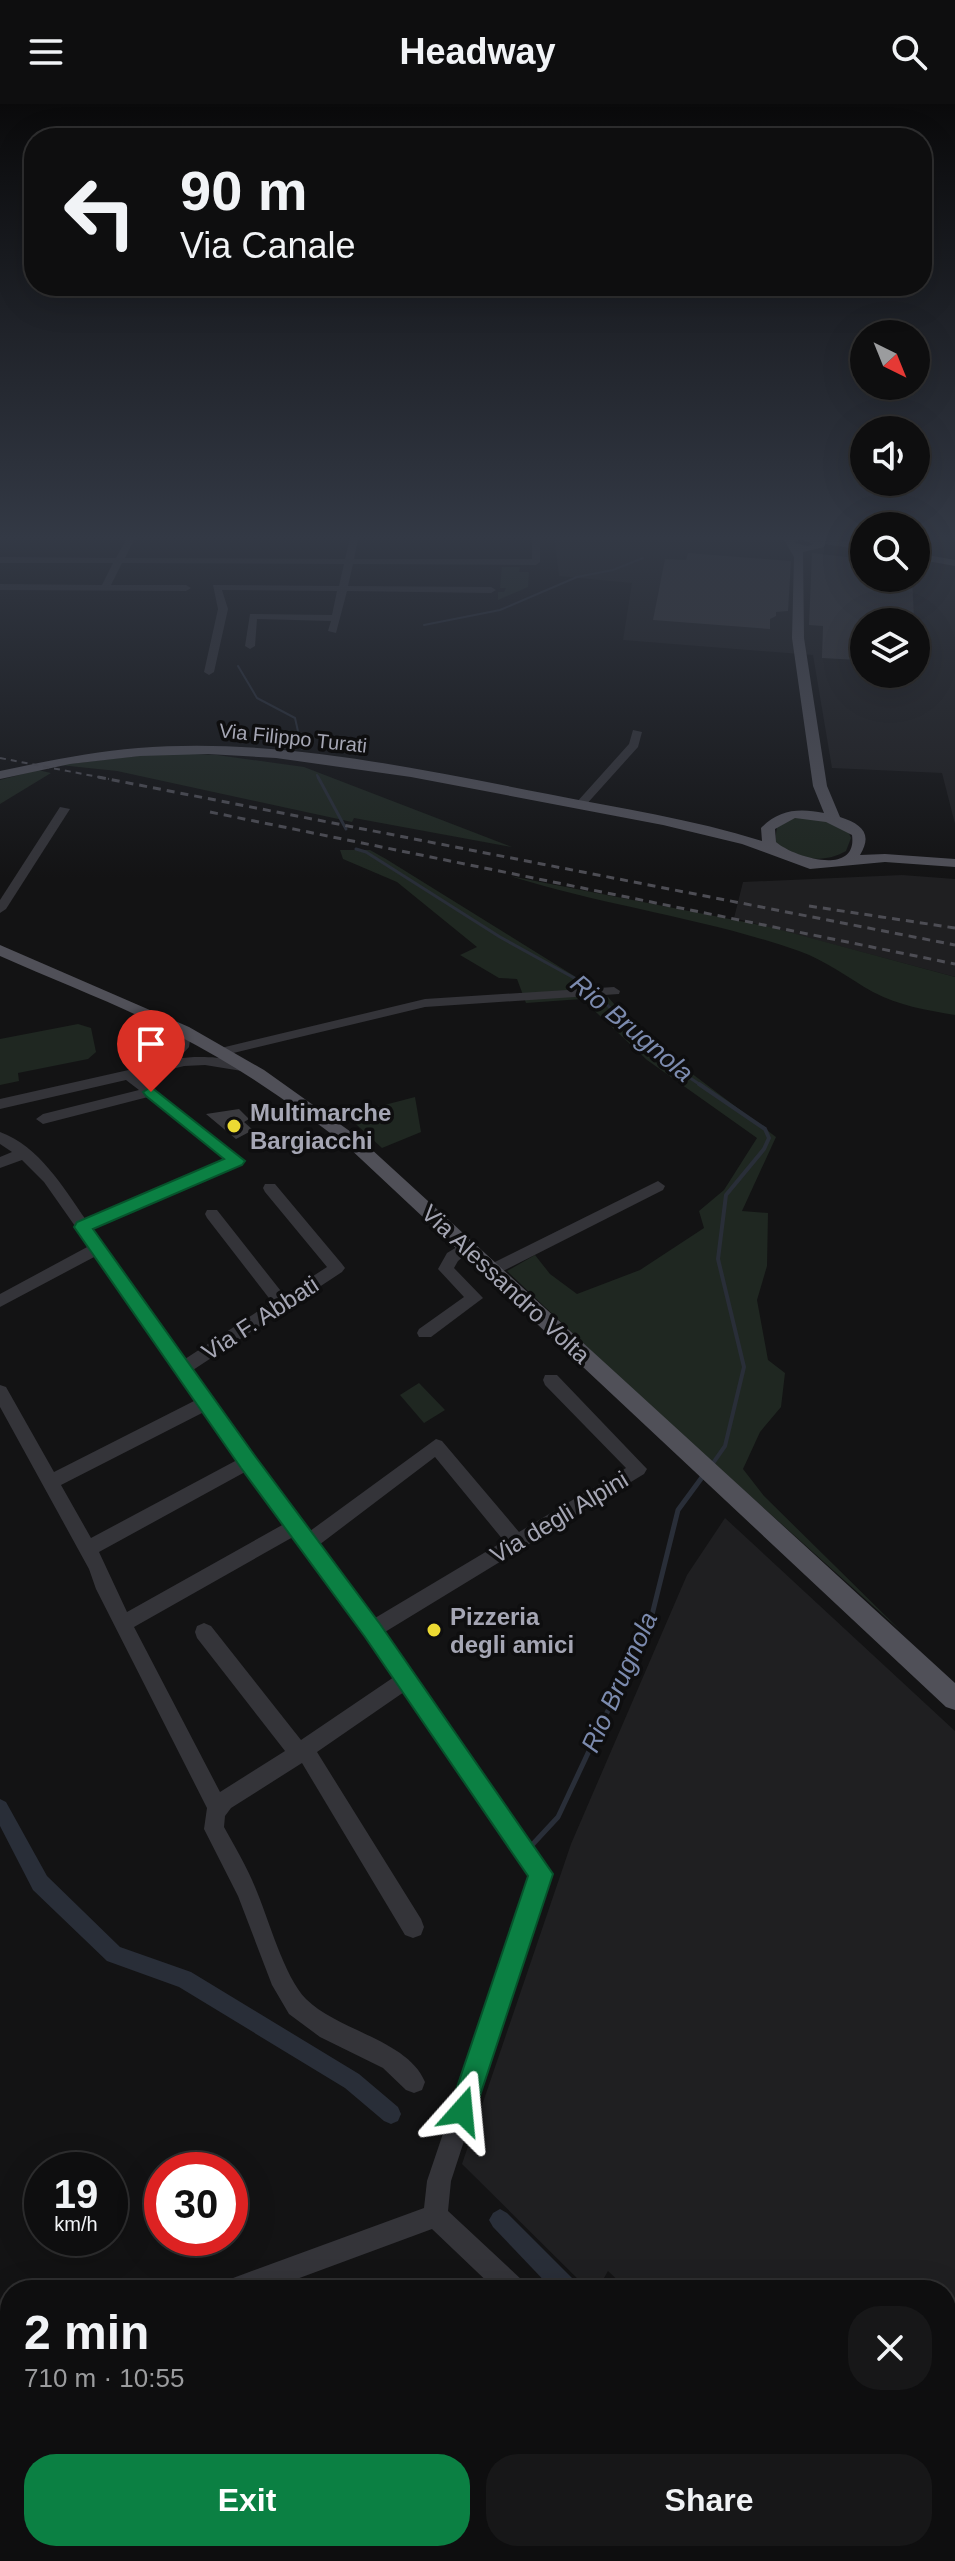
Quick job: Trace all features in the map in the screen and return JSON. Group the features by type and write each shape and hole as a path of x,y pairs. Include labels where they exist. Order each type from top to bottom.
{"main road":[{"path":"800,649 820,786 833,817"},
{"name":"Via Filippo Turati","path":"1,775 99,754 148,750 213,750 357,763 715,832 803,862 871,858 919,860"},
{"path":"795,814 816,799 820,786"},
{"path":"795,814 833,817 880,848 919,860 955,863"},
{"name":"Via Filippo Turati","path":"715,832 749,830 795,814"},
{"path":"773,822 766,835 774,850"},
{"path":"836,862 856,851 858,835"},
{"name":"Via Alessandro Volta","path":"0,950 156,1018 217,1050 248,1068 295,1108 352,1141 693,1460 955,1699"}],"street":[{"path":"209,672 214,649"},
{"path":"580,805 634,745 637,732"},
{"path":"0,909 64,809"},
{"path":"0,1104 425,1003 608,992"},
{"path":"156,1018 183,1040 182,1047 170,1063"},
{"path":"170,1063 205,1061 248,1068"},
{"path":"83,1227 236,1161 128,1074"},
{"path":"43,1119 151,1092"},
{"path":"0,1137 8,1158 49,1178 248,1462 407,1679 541,1874 439,2181 435,2216"},
{"path":"492,1270 658,1186"},
{"name":"Via F. Abbati","path":"182,1369 337,1268 270,1188"},
{"path":"212,1214 282,1304"},
{"path":"425,1333 475,1298 446,1269 452,1257 467,1247"},
{"path":"0,1301 98,1248"},
{"name":"Via degli Alpini","path":"372,1630 638,1469 551,1380"},
{"path":"0,1392 88,1549 102,1583 217,1807"},
{"path":"50,1482 206,1403"},
{"path":"309,1542 436,1446 517,1543"},
{"path":"88,1549 248,1462"},
{"path":"123,1624 296,1526"},
{"path":"204,1632 302,1751 413,1927"},
{"path":"407,1679 217,1807 212,1818 214,1829 246,1890 280,1977 297,2006 328,2029 391,2060 414,2082"},
{"path":"260,2280 435,2216"},
{"path":"435,2216 503,2280"}],"shaded area":[{"path":"733,649 850,649 850,688 930,688 930,649 955,649 955,824 942,773 832,768 813,655"},
{"path":"163,753 217,755 304,767 512,847 354,818 352,822 117,771 60,765"},
{"path":"38,770 51,773 0,804 0,780"},
{"path":"819,817 848,831 851,838 846,851 828,858 809,858 790,853 775,841 777,827 794,818"},
{"path":"340,850 370,850 608,997 642,1036 776,1137 742,1211 768,1213 767,1266 757,1300 768,1360 785,1373 781,1407 760,1432 743,1469 764,1496 902,1632 640,1397 507,1271 535,1255 550,1274 577,1294 640,1270 704,1228 699,1211 724,1190 757,1138 647,1060 582,999 526,1003 517,979 499,978 460,955 477,947 397,882 343,859"},
{"path":"902,875 955,879 955,977 734,918 743,882"},
{"path":"510,876 770,927 955,977 955,1015 893,1001 809,955 763,940"},
{"path":"78,1024 91,1028 96,1052 88,1059 18,1073 19,1081 0,1085 0,1039"},
{"path":"415,1097 421,1132 382,1148 346,1115"},
{"path":"419,1383 445,1410 424,1423 400,1395"},
{"path":"725,1518 955,1731 955,2280 617,2280 608,2271 603,2280 579,2280 462,2164 571,1844 687,1575"}],"building":[{"path":"822,649 850,649 850,660 822,658"},
{"name":"Multimarche Bargiacchi","path":"239,1109 249,1119 244,1122 253,1130 236,1139 206,1114"}],"waterway":[{"name":"Rio Brugnola","path":"238,666 257,698 295,718 302,749"},
{"name":"Rio Brugnola","path":"318,777 346,829"},
{"name":"Rio Brugnola","path":"356,849 366,852 500,937 587,985 662,1059 702,1086"},
{"name":"Rio Brugnola","path":"699,1084 765,1129 769,1138 764,1149 726,1195 718,1259 744,1367 725,1446 711,1466"},
{"name":"Rio Brugnola","path":"532,1845 558,1817 651,1619 678,1510 703,1476"},
{"path":"0,1808 40,1883 114,1954 184,1979 352,2081 391,2114"},
{"path":"500,2220 558,2280"}],"railway":[{"path":"0,758 109,779"},
{"path":"98,777 955,945"},
{"path":"210,812 955,964"},
{"path":"809,906 955,928"}],"place":[{"name":"Multimarche Bargiacchi","path":"234,1126"},
{"name":"Pizzeria degli amici","path":"434,1630"}],"route":[{"path":"151,1092 236,1161 83,1227 248,1462 372,1630 541,1874 462,2111"}]}
